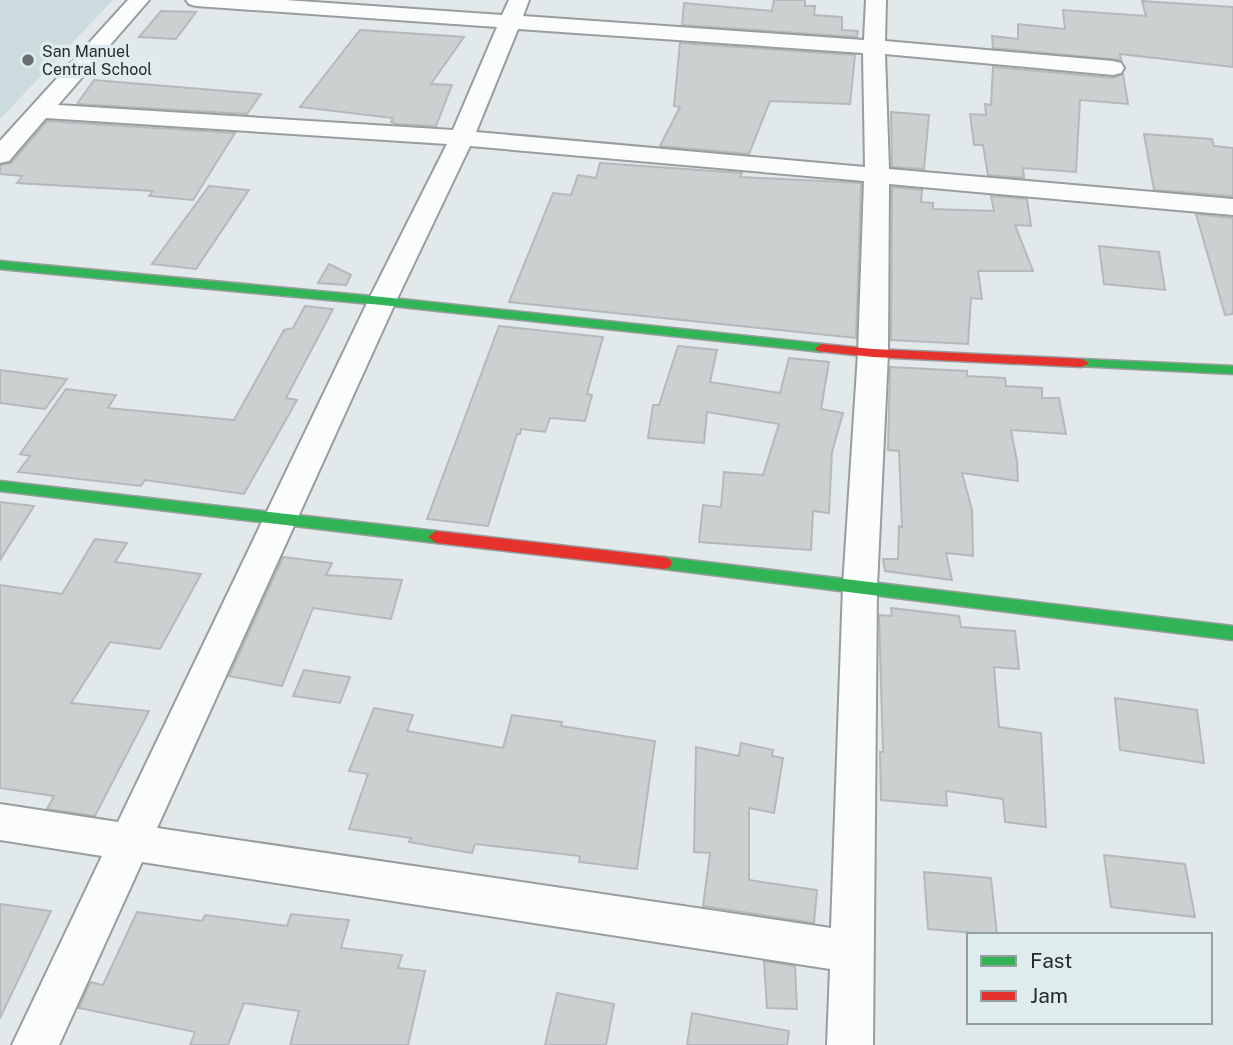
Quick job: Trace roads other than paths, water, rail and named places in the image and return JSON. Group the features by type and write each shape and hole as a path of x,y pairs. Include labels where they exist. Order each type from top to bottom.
{"street":[{"path":"0,156 139,0"},
{"path":"196,0 514,11 1113,68"},
{"path":"849,1045 860,586 873,353 877,173 874,47 876,0"},
{"path":"35,1045 382,300 461,138 514,11"},
{"path":"41,111 461,138 877,173 1233,207"},
{"path":"0,265 382,300 873,353 1233,370"},
{"path":"0,486 860,586 1233,633"},
{"path":"0,822 853,952"}],"place":[{"name":"San Manuel Central School","path":"28,60"}]}
